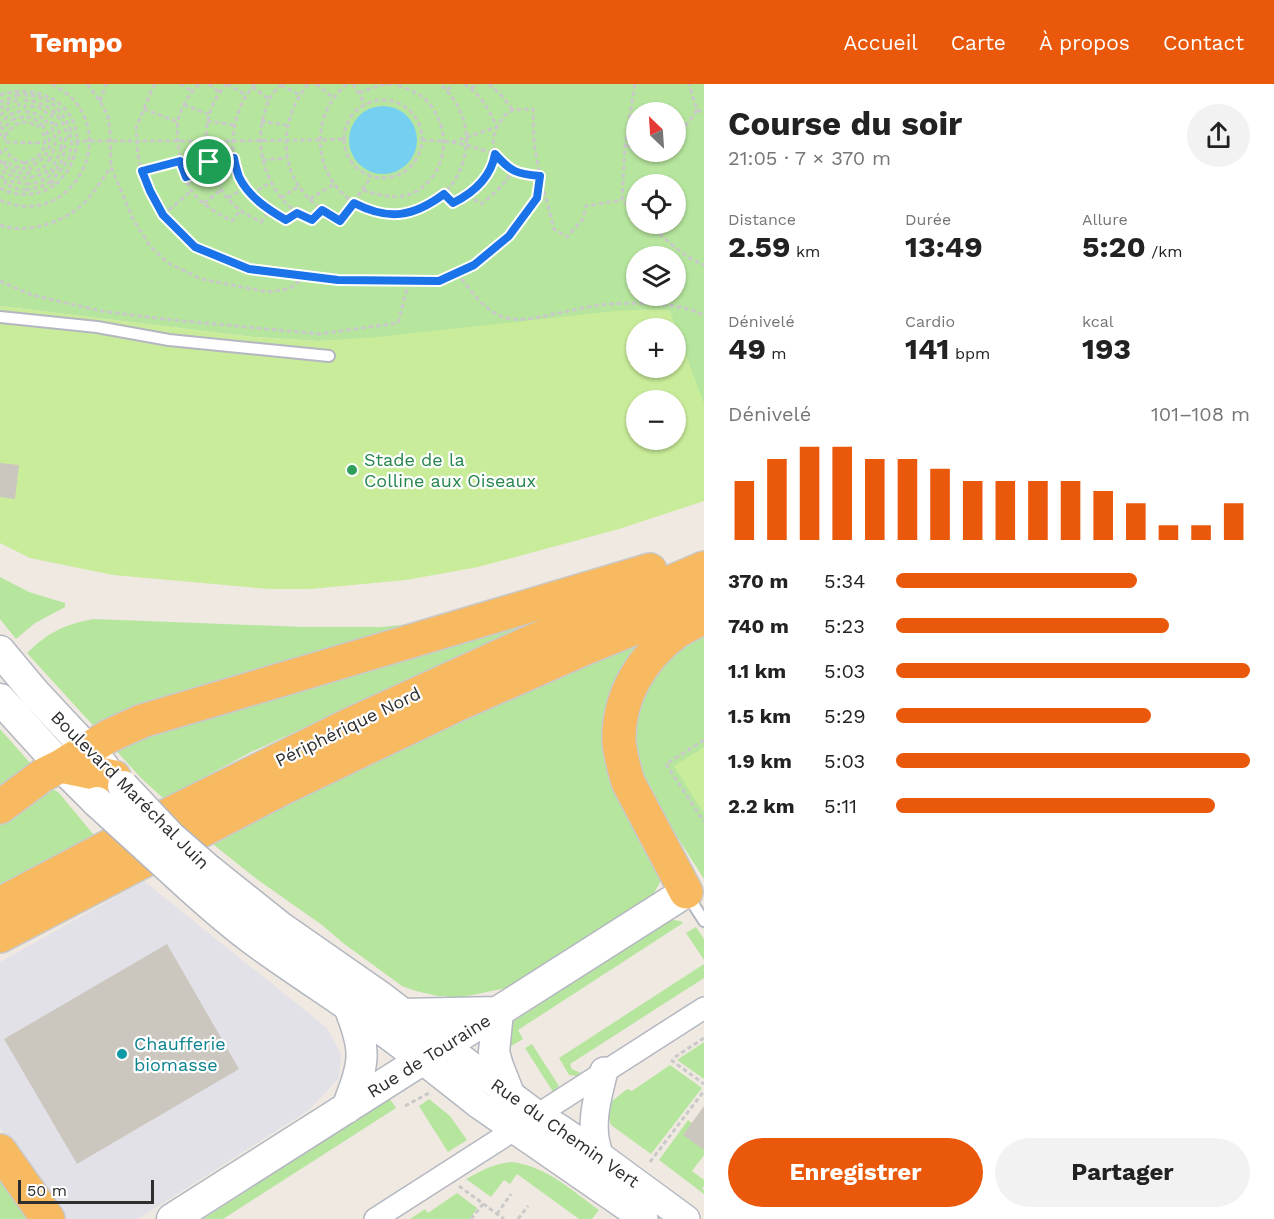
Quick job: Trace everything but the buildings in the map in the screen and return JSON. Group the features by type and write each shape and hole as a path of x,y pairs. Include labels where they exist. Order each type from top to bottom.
{"highway":[{"path":"0,807 43,775 109,736 142,721 704,555"},
{"name":"Périphérique Nord","path":"0,904 170,814 347,726 524,645 704,568"},
{"name":"Périphérique Nord","path":"0,936 285,787 588,647 704,600"},
{"path":"686,892 628,782 619,741 623,703 641,668 652,654 676,633 704,617"},
{"path":"74,758 111,788"},
{"path":"0,1151 48,1219"},
{"path":"19,1178 37,1219"}],"main road":[{"name":"Boulevard Maréchal Juin","path":"0,651 35,693 74,758"},
{"name":"Boulevard Maréchal Juin","path":"0,699 74,758"},
{"name":"Boulevard Maréchal Juin","path":"111,788 171,837 199,878 208,904 255,941 397,1040 433,1053"},
{"name":"Boulevard Maréchal Juin","path":"199,878 279,926 403,1014 433,1053"},
{"name":"Rue de Touraine","path":"172,1219 686,892"},
{"path":"347,1108 362,1065 359,1035 349,1007"},
{"path":"403,1014 498,1011 494,1052 510,1094"}],"street":[{"path":"375,1219 704,1008"},
{"name":"Rue du Chemin Vert","path":"433,1053 510,1094 686,1219"},
{"name":"Rue du Chemin Vert","path":"433,1053 452,1085 644,1219"},
{"path":"600,1156 596,1146 594,1119 604,1071"}],"lane":[{"path":"0,317 97,327 169,340 329,356"},
{"path":"686,892 704,921"}],"path":[{"path":"0,200 9,204 28,206 48,202 65,193 79,179 88,161 90,142 87,122 78,104 63,89 51,84"},
{"path":"87,84 108,116 111,167 134,221 151,247 168,264 201,279 267,292 290,289 306,276"},
{"path":"100,101 106,84"},
{"path":"155,84 135,128 138,156 150,191 163,215 195,247 249,269 338,280 439,281 474,265 509,236 537,198 540,176"},
{"path":"180,84 192,91"},
{"path":"199,84 184,105 178,122 180,161 191,191 211,210 232,221 240,211"},
{"path":"209,84 219,92"},
{"path":"247,95 227,84 219,92 207,121 206,141 210,168 221,190 240,211 261,222 270,210"},
{"path":"308,84 300,95 287,126 287,158 299,186 322,210 340,221 371,177"},
{"path":"316,84 334,98"},
{"path":"347,84 334,98 324,116 320,140 324,167 344,196 354,203 379,213 405,214 429,206 444,194 457,179 461,170 467,145 465,123 461,111 447,90 440,84"},
{"path":"353,84 365,104"},
{"path":"359,93 381,85 396,84 412,91 429,103 440,122 444,142 440,165 435,174 429,182 412,194 395,197 377,195 363,190"},
{"path":"447,90 453,84"},
{"path":"464,84 482,99 497,128"},
{"path":"471,88 478,84"},
{"path":"489,84 513,110"},
{"path":"622,200 625,145 635,84"},
{"path":"689,84 697,110 704,113"},
{"path":"269,99 253,85 241,104 234,125 234,158 239,177 256,200 286,220 297,213"},
{"path":"300,95 282,85 269,99 261,121 259,141 271,183 281,198 297,213 312,220 322,210"},
{"path":"16,90 18,95"},
{"path":"0,95 16,90 41,91 54,97 64,106 76,126 77,136 66,136 63,149 54,164 50,160"},
{"path":"0,102 18,95 29,94 40,97 50,102 66,118 70,130 66,131 55,112 42,103 25,100 25,111 47,121 41,126"},
{"path":"0,108 18,100 20,111 9,115 0,125 3,129 12,120 27,116 36,119 41,126"},
{"path":"378,100 392,101 404,106 414,115 420,127 422,140 419,155 411,167 399,175 385,179 371,177 360,172 350,162 343,139 345,128 356,110 378,100"},
{"path":"184,105 208,114"},
{"path":"30,106 38,107 51,116 55,112"},
{"path":"0,115 14,107"},
{"path":"144,108 178,122"},
{"path":"444,194 453,203 468,195 493,166 494,139 497,128 504,117 513,110 533,109 534,143 554,229 567,237 583,219 586,206 622,200"},
{"path":"686,126 697,110"},
{"path":"12,120 15,124"},
{"path":"0,169 20,179 30,178 51,169 54,172 63,159 59,129 54,121 50,125 55,133 54,152 44,167 36,171"},
{"path":"207,121 234,125"},
{"path":"261,121 287,126"},
{"path":"0,150 2,160 12,171 22,174 31,173 30,167 40,162 50,146 47,130 25,122 15,124 5,136 4,142 45,142"},
{"path":"450,142 497,128"},
{"path":"5,148 8,155 15,160 24,163 32,162 43,151 45,136 42,131"},
{"path":"0,136 0,134 5,136"},
{"path":"0,182 18,189 28,189 52,181 69,159 72,141 343,139"},
{"path":"422,140 467,145 495,154 513,171 540,176"},
{"path":"0,188 20,195 32,195 56,185 74,160 78,141"},
{"path":"209,162 234,158"},
{"path":"263,160 287,158"},
{"path":"2,160 24,169 24,163"},
{"path":"142,171 180,161"},
{"path":"0,225 35,228 63,219 85,202 111,167"},
{"path":"186,177 210,168"},
{"path":"468,195 481,204 494,195 513,171"},
{"path":"10,181 27,184 39,182 51,175"},
{"path":"0,176 6,179 4,184"},
{"path":"52,181 56,185"},
{"path":"251,194 271,183"},
{"path":"310,199 334,183"},
{"path":"27,184 28,189"},
{"path":"281,198 299,186"},
{"path":"228,198 246,187"},
{"path":"204,203 221,190"},
{"path":"163,215 191,191"},
{"path":"622,200 626,204"},
{"path":"660,234 696,262 704,265"},
{"path":"457,273 485,306 503,317 522,320 599,305 638,303 698,311 704,316"},
{"path":"0,281 32,295 101,311 319,334 398,323 409,281"},
{"path":"704,740 666,764 704,822"},
{"path":"675,1058 704,1038"},
{"path":"671,1060 704,1084"},
{"path":"650,1162 704,1091"},
{"path":"405,1106 429,1092"},
{"path":"455,1183 504,1219"},
{"path":"497,1214 512,1194"},
{"path":"471,1219 483,1204"},
{"path":"518,1219 528,1206"}],"shaded area":[{"name":"Chaufferie biomasse","path":"144,881 327,1028 341,1054 339,1078 309,1110 138,1219 63,1219 0,1128 0,962"}],"green space":[{"path":"0,84 704,84 704,457 686,402 686,390 682,390 678,378 686,378 686,318 626,318 626,328 319,341 253,337 0,306"},
{"name":"Stade de la Colline aux Oiseaux","path":"0,306 253,337 319,341 377,337 615,311 657,309 670,311 673,318 626,318 626,378 686,378 686,355 704,404 704,501 619,529 478,567 406,580 310,589 269,589 113,575 30,558 0,543"},
{"path":"0,577 29,592 65,603 65,607 35,623 16,639 0,619"},
{"path":"587,598 251,752 164,799 141,778 27,653 57,630 93,619 305,627 382,627 515,613"},
{"path":"704,631 704,879 650,794 638,766 634,729 641,702 657,672 680,646"},
{"path":"643,642 615,694 662,875 659,884 653,895 511,987 448,1000 446,996 402,986 209,841 540,685"},
{"path":"0,729 31,764 0,797"},
{"path":"704,747 704,811 703,812 674,766"},
{"path":"50,787 59,793 94,835 0,886 0,817"},
{"path":"673,920 683,923 518,1030 523,1039 508,1048 507,1028 514,1021"},
{"path":"696,927 704,939 704,960 686,933"},
{"path":"704,964 704,978 570,1064 572,1069 581,1073 577,1076 569,1075 559,1058"},
{"path":"704,1042 704,1079 677,1060"},
{"path":"532,1044 559,1086 553,1092 525,1048"},
{"path":"670,1065 702,1088 651,1154 611,1125 608,1109 611,1102 627,1089 632,1091"},
{"path":"390,1099 396,1108 223,1219 203,1219"},
{"path":"429,1099 450,1116 467,1140 448,1152 419,1106"},
{"path":"688,1120 692,1123 704,1150 704,1155 692,1171 704,1180 702,1189 704,1194 659,1160"},
{"path":"512,1162 536,1168 547,1174 599,1210 592,1219 579,1219 517,1174 510,1184 504,1180 491,1197 466,1179 482,1170"},
{"path":"0,1170 30,1219 0,1219"},
{"path":"457,1193 477,1208 470,1219 410,1219 425,1209 428,1213"}],"water":[{"path":"376,106 390,106 402,111 412,121 417,140 412,159 402,169 390,174 376,174 364,169 354,159 349,147 349,133 354,121 364,111"}],"place":[{"name":"Stade de la Colline aux Oiseaux","path":"352,470"},
{"name":"Chaufferie biomasse","path":"122,1054"}],"route":[{"path":"495,154 513,171 540,176 537,198 509,236 474,265 439,281 338,280 249,269 195,247 163,215 142,171 180,161 186,177 210,168 209,162 234,158 239,177 256,200 286,220 297,213 312,220 322,210 340,221 354,203 365,209 392,215 417,211 429,206 444,194 453,203 468,195 482,181 493,166 495,154"}]}
